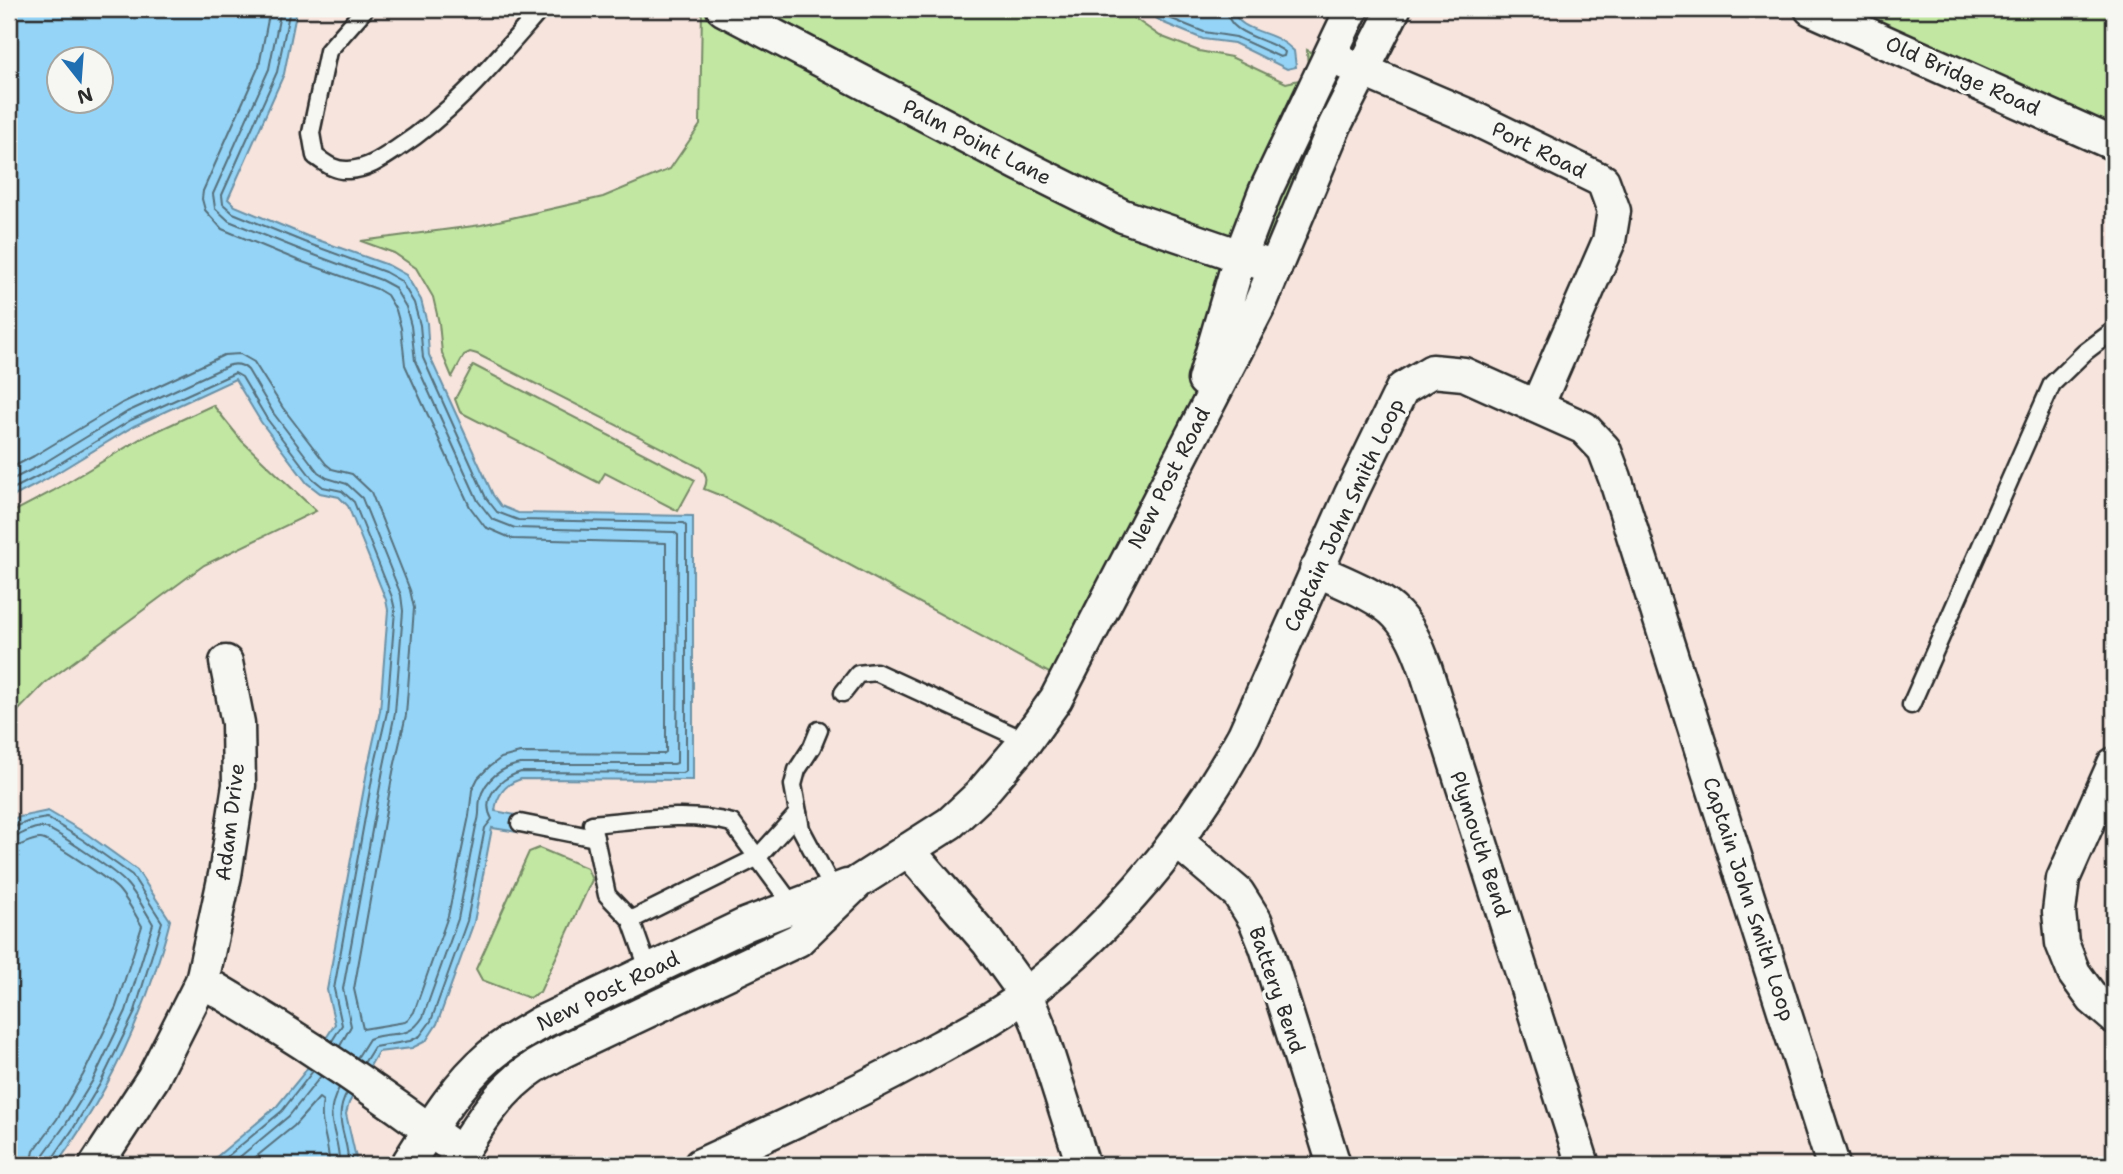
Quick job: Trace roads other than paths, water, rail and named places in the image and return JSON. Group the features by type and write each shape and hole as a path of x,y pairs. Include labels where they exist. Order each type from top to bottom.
{"street":[{"name":"Palm Point Lane","path":"723,9 1123,216 1275,268"},
{"path":"1183,452 1240,257 1265,192 1352,9"},
{"name":"New Post Road","path":"407,1165 468,1078 513,1038 747,924 846,887 950,823 980,795 1026,741 1056,699 1261,304 1335,125 1394,9"},
{"name":"Old Bridge Road","path":"1811,9 2114,144"},
{"name":"Port Road","path":"1331,57 1467,115 1602,181 1614,211 1609,241 1537,406"},
{"name":"Captain John Smith Loop","path":"700,1165 893,1073 1026,995 1104,925 1140,886 1177,841 1226,768 1244,735 1350,494 1402,389 1432,371 1464,374 1537,406 1584,428 1604,449 1833,1165"},
{"name":"Plymouth Bend","path":"1316,570 1369,596 1396,613 1414,638 1583,1165"},
{"name":"Adam Drive","path":"96,1165 153,1078 202,981 225,874 239,785 238,723 226,662"},
{"path":"2114,764 2063,879 2059,912 2062,943 2074,973 2093,999 2114,1017"},
{"name":"Battery Bend","path":"1177,841 1238,893 1255,920 1266,947 1334,1165"},
{"path":"908,850 987,941 1026,995 1038,1024 1083,1165"},
{"name":"New Post Road","path":"457,1159 499,1098 533,1068 563,1051 798,940 846,887"},
{"path":"202,981 314,1049 429,1130 457,1159"}],"lane":[{"path":"365,9 328,51 311,133 315,156 330,167 349,170 376,163 425,131 482,77 541,9"},
{"path":"1911,705 2052,384 2085,352 2114,330"},
{"path":"843,693 858,674 876,672 1026,741"},
{"path":"819,730 797,770 793,785 800,829 846,887"},
{"path":"631,920 758,857 799,813"},
{"path":"649,971 631,920 607,895 592,824 683,817 732,822 793,906"},
{"path":"520,823 595,838"}],"water":[{"path":"9,9 297,9 284,74 228,199 235,206 388,265 406,275 421,300 427,323 429,355 493,495 501,506 518,513 693,516 693,780 521,779 503,790 495,811 521,816 518,832 492,828 474,922 437,1024 426,1041 412,1048 378,1052 349,1103 346,1114 356,1158 354,1165 209,1165 277,1106 304,1073 335,1024 327,990 380,711 388,610 348,506 339,497 320,493 307,483 261,422 235,379 134,426 9,499"},
{"path":"1142,9 1234,9 1236,16 1245,25 1284,42 1294,51 1296,67 1287,69 1234,43 1203,39 1164,23"},
{"path":"48,811 87,834 137,870 170,920 136,1023 113,1073 72,1143 56,1165 9,1165 9,825 15,818"}]}
